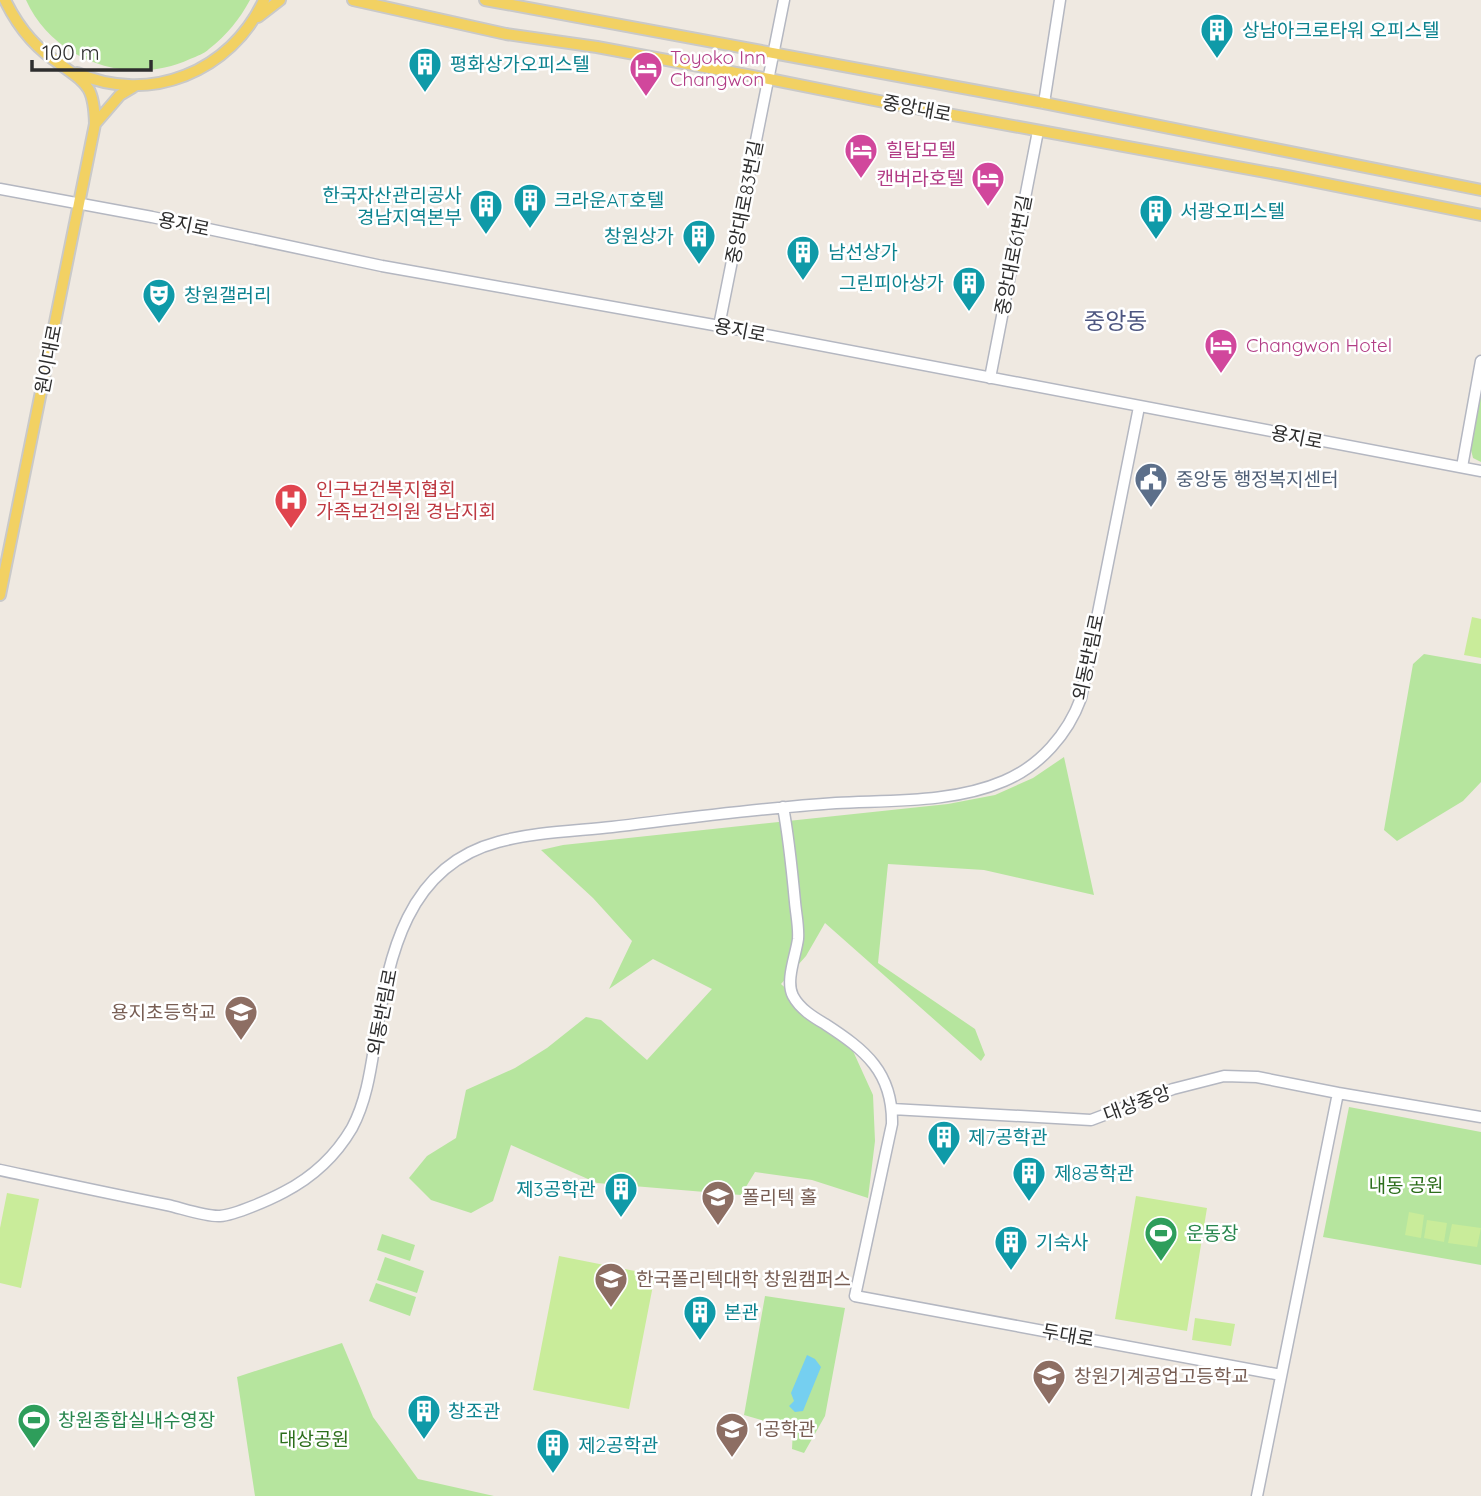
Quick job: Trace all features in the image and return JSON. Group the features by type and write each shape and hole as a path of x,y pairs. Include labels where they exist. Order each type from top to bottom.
{"main road":[{"path":"5,0 28,36 57,62 94,80 135,86 173,80 203,68 232,46 253,21 280,0"},
{"path":"253,21 264,0"},
{"name":"중앙대로","path":"353,0 506,34 597,47 1481,215"},
{"name":"중앙대로","path":"485,0 1044,103 1481,190"},
{"name":"중앙대로83번길","path":"719,326 784,0"},
{"path":"1044,103 1060,0"},
{"name":"원이대로","path":"0,595 95,124 94,100 88,88 57,62"},
{"path":"95,124 120,95 135,86"},
{"name":"중앙대로61번길","path":"990,378 1038,131"},
{"name":"용지로","path":"0,190 152,218 382,266 719,326 1481,471"},
{"path":"1462,467 1481,361"},
{"name":"외동반림로","path":"0,1170 220,1216 270,1200 305,1181 334,1155 354,1125 368,1084 383,1000 397,942 407,916 426,888 464,853 500,841 546,834 783,807 932,797 980,789 1003,782 1023,771 1064,733 1081,698 1139,407"},
{"path":"783,807 790,847 798,936 790,985 793,996 808,1014 854,1043 872,1059 885,1080 892,1109"},
{"name":"대상중앙","path":"892,1109 1091,1120 1173,1089 1224,1076 1256,1077 1338,1093"},
{"path":"1257,1496 1338,1093 1481,1117"},
{"name":"두대로","path":"892,1109 892,1124 855,1296 1281,1375"}],"green space":[{"path":"26,0 250,0 232,27 205,52 167,67 143,70 120,69 96,63 75,53 55,39"},
{"path":"1481,389 1481,462 1473,458 1470,446"},
{"path":"1472,617 1481,619 1481,658 1464,655"},
{"path":"1424,654 1481,664 1481,782 1463,801 1397,841 1384,830 1413,664"},
{"path":"1064,757 1094,895 984,870 888,864 878,963 975,1029 985,1055 981,1061 825,923 806,956 781,984 853,1051 873,1095 875,1141 868,1198 812,1180 755,1172 741,1195 597,1183 511,1145 493,1201 471,1213 431,1200 409,1178 427,1156 456,1138 466,1090 515,1068 547,1048 586,1017 601,1020 647,1060 712,989 653,959 609,989 632,941 593,898 541,850 563,845 948,804 995,795 1033,778"},
{"name":"내동 공원","path":"1349,1107 1481,1132 1481,1265 1323,1237"},
{"path":"7,1193 39,1199 21,1288 0,1283 0,1228"},
{"name":"운동장","path":"1136,1196 1207,1208 1187,1331 1115,1319"},
{"path":"1409,1212 1424,1215 1421,1238 1405,1235"},
{"path":"1427,1220 1447,1223 1444,1242 1424,1238"},
{"path":"1452,1224 1481,1228 1477,1247 1448,1243"},
{"path":"382,1234 415,1245 410,1261 377,1250"},
{"path":"559,1256 655,1275 629,1409 533,1390"},
{"path":"385,1257 424,1271 417,1293 377,1280"},
{"path":"376,1283 416,1297 410,1316 369,1301"},
{"path":"765,1296 845,1308 825,1416 804,1453 792,1449 793,1429 744,1415"},
{"path":"1195,1318 1235,1324 1231,1346 1192,1340"},
{"name":"대상공원","path":"342,1343 373,1417 418,1479 494,1496 255,1496 237,1377"}],"water":[{"path":"807,1355 815,1359 821,1367 803,1411 795,1412 789,1406 794,1401 791,1393"}],"place":[{"name":"상남아크로타워 오피스텔","path":"1217,60"},
{"name":"평화상가오피스텔","path":"425,94"},
{"name":"Toyoko Inn Changwon","path":"646,98"},
{"name":"힐탑모텔","path":"861,180"},
{"name":"캔버라호텔","path":"988,208"},
{"name":"크라운AT호텔","path":"530,230"},
{"name":"한국자산관리공사 경남지역본부","path":"486,236"},
{"name":"서광오피스텔","path":"1156,241"},
{"name":"창원상가","path":"699,266"},
{"name":"남선상가","path":"803,282"},
{"name":"그린피아상가","path":"969,313"},
{"name":"창원갤러리","path":"159,325"},
{"name":"Changwon Hotel","path":"1221,375"},
{"name":"중앙동 행정복지센터","path":"1151,509"},
{"name":"인구보건복지협회 가족보건의원 경남지회","path":"291,530"},
{"name":"용지초등학교","path":"241,1042"},
{"name":"제7공학관","path":"944,1167"},
{"name":"제8공학관","path":"1029,1203"},
{"name":"제3공학관","path":"621,1219"},
{"name":"폴리텍 홀","path":"718,1227"},
{"name":"운동장","path":"1161,1263"},
{"name":"기숙사","path":"1011,1272"},
{"name":"한국폴리텍대학 창원캠퍼스","path":"611,1309"},
{"name":"본관","path":"700,1342"},
{"name":"창원기계공업고등학교","path":"1049,1406"},
{"name":"창조관","path":"424,1441"},
{"name":"창원종합실내수영장","path":"34,1450"},
{"name":"1공학관","path":"732,1459"},
{"name":"제2공학관","path":"553,1475"}],"district":[{"name":"중앙동","path":"1116,321"}]}
